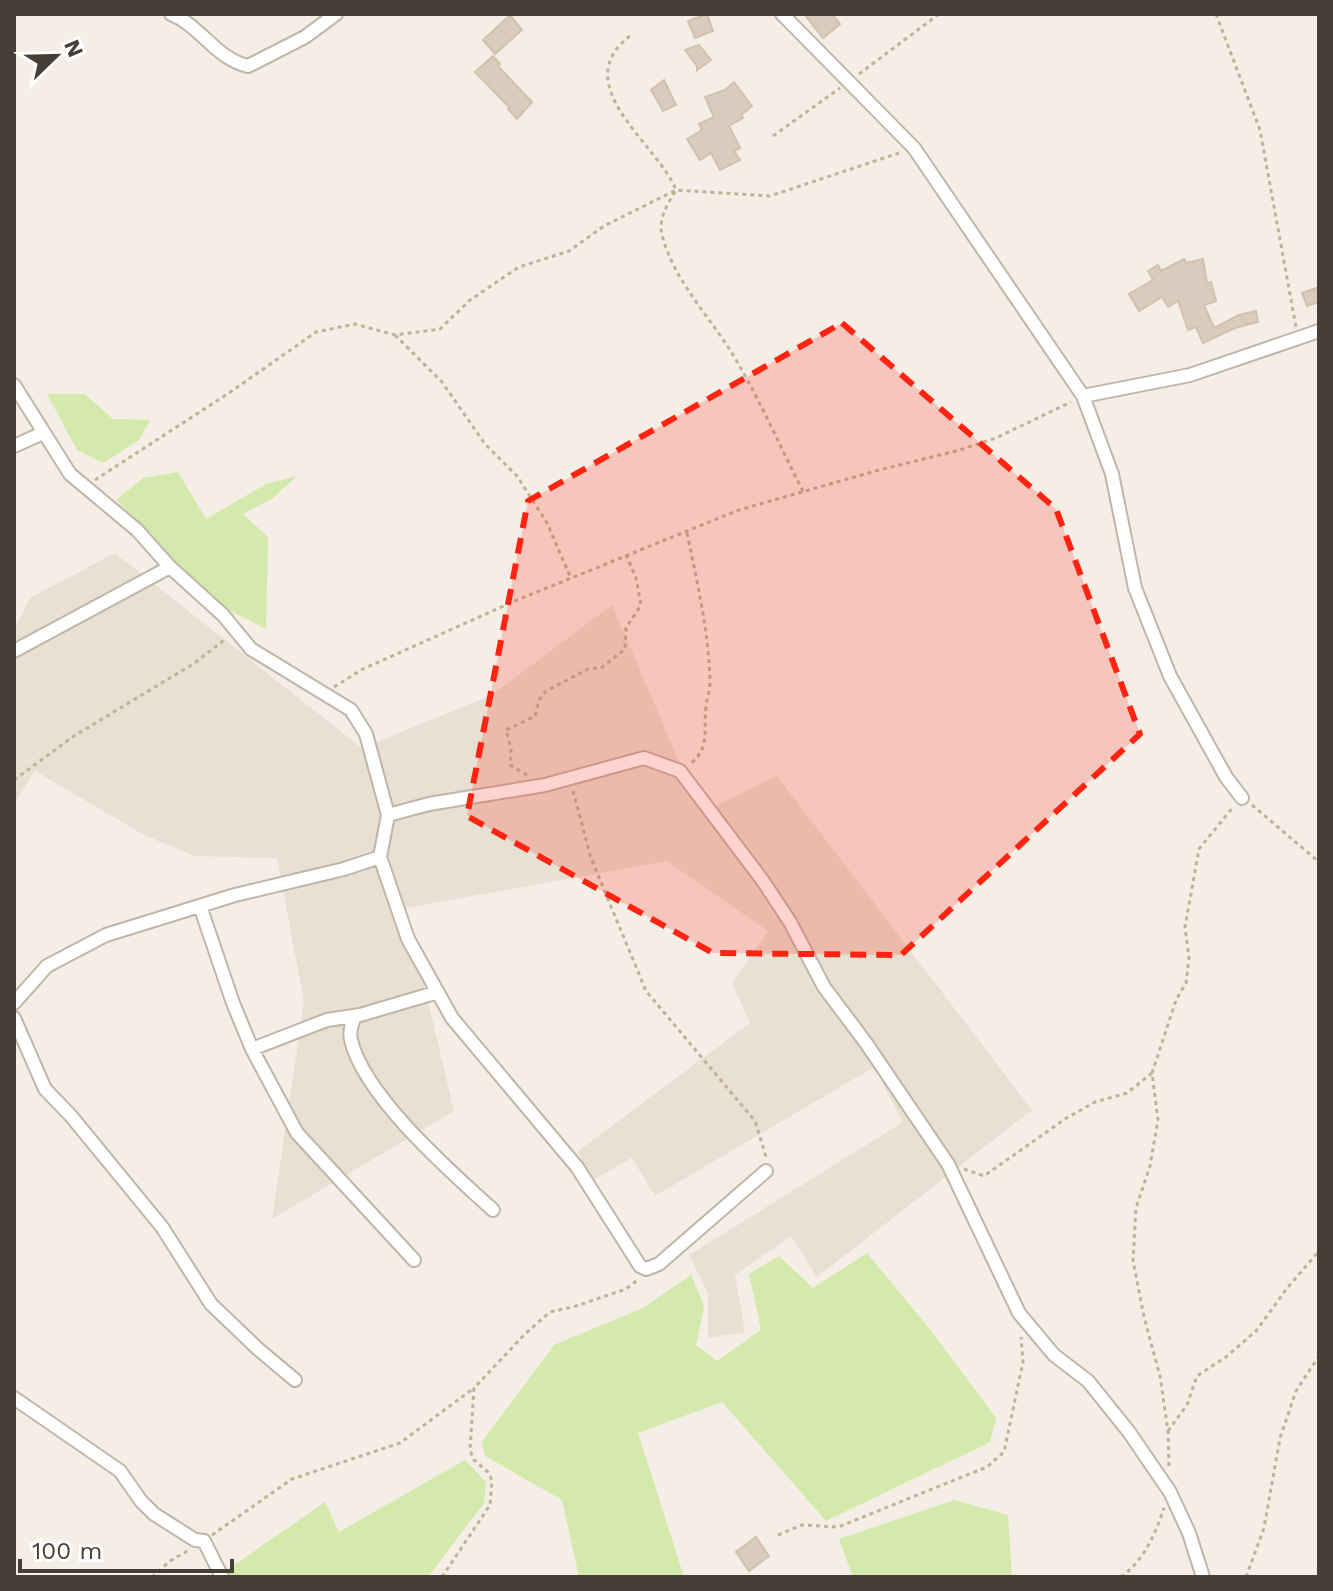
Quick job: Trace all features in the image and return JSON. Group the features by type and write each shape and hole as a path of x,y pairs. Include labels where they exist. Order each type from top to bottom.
{"street":[{"path":"171,14 187,21 227,58 248,66 305,37 336,14"},
{"path":"782,14 914,148 1083,396 1112,474 1135,588 1170,676 1226,777 1242,798"},
{"path":"1083,396 1190,375 1319,331"},
{"path":"16,390 70,474 137,530 170,567 223,615 251,649 351,710 360,721 388,815 380,857 408,939 452,1018 577,1167 640,1266 646,1269 654,1267 766,1171"},
{"path":"14,446 43,433"},
{"path":"14,651 170,567"},
{"path":"388,815 429,804 545,785 644,758 680,771 763,881 790,922 824,987 948,1164 1019,1313 1054,1355 1088,1381 1129,1432 1170,1492 1189,1533 1203,1577"},
{"path":"14,1003 47,966 106,935 380,857"},
{"path":"200,906 252,1049 297,1133 414,1260"},
{"path":"252,1049 327,1020 355,1016 438,992"},
{"path":"355,1016 350,1030 351,1039 371,1082 423,1146 493,1210"},
{"path":"14,1018 45,1089 162,1227 211,1304 295,1380"},
{"path":"14,1398 120,1471 154,1514 195,1540 204,1541 222,1577"}],"path":[{"path":"1216,14 1260,130 1298,336"},
{"path":"630,36 618,45 609,64 608,88 620,114 659,160 676,190"},
{"path":"85,487 316,332 355,324 395,335 440,329 470,300 519,267 569,251 604,226 676,190 770,196 914,148"},
{"path":"676,190 665,207 661,232 669,255 699,307 730,351 803,491"},
{"path":"395,335 442,382 485,444 517,476 547,523 571,577"},
{"path":"324,693 363,669 571,577 739,510 996,438 1083,396"},
{"path":"680,771 694,761 707,740 706,707 710,685 702,604 687,533"},
{"path":"545,785 510,765 511,749 506,730 535,716 539,700 546,691 588,669 601,668 625,649 626,628 641,605 636,578 626,555"},
{"path":"14,780 74,736 193,664 236,631"},
{"path":"569,777 591,858 646,991 755,1121 767,1154 766,1171"},
{"path":"1121,1577 1134,1567 1155,1535 1170,1492 1168,1431 1160,1376 1133,1260 1136,1208 1150,1166 1158,1120 1152,1073 1176,1000 1186,983 1189,958 1185,927 1199,849 1242,798 1319,862"},
{"path":"948,1164 984,1176 1065,1119 1095,1102 1127,1093 1152,1073"},
{"path":"1168,1431 1187,1405 1197,1376 1226,1357 1256,1331 1319,1251"},
{"path":"152,1577 170,1561 292,1479 400,1443 474,1388 550,1312 626,1289 654,1267"},
{"path":"778,1535 802,1525 838,1527 987,1467 1004,1452 1023,1362 1019,1313"},
{"path":"1246,1577 1264,1528 1280,1438 1296,1391 1319,1356"},
{"path":"442,1577 490,1505 492,1480 474,1460 470,1450 474,1388"}],"highlighted area":[{"path":"842,323 1056,509 1140,734 901,955 713,953 467,816 528,501"}],"shaded area":[{"path":"115,553 362,748 492,695 612,605 701,813 777,776 1032,1110 817,1277 791,1236 735,1275 745,1332 708,1338 708,1293 689,1255 903,1122 874,1067 655,1196 632,1158 591,1181 578,1151 750,1023 732,983 768,931 667,861 406,908 454,1111 272,1219 304,1002 277,858 195,856 144,835 35,771 14,804 14,630 30,598"}],"green space":[{"path":"47,394 85,394 113,419 150,420 139,440 103,463 77,450"},
{"path":"178,472 206,519 266,484 297,476 273,498 243,514 268,537 266,629 217,604 116,500 143,478"},
{"path":"867,1253 932,1332 996,1418 990,1442 826,1521 722,1402 638,1433 684,1577 579,1577 562,1500 485,1456 482,1442 554,1345 643,1308 691,1275 704,1306 696,1345 717,1361 761,1330 749,1274 779,1256 813,1288"},
{"path":"465,1460 486,1482 484,1503 428,1577 217,1577 325,1502 339,1532"},
{"path":"954,1500 1008,1515 1012,1577 853,1577 839,1539"}],"building":[{"path":"707,14 713,31 695,38 688,21"},
{"path":"804,14 832,14 840,24 823,38"},
{"path":"510,15 522,30 495,54 483,40"},
{"path":"699,45 711,60 697,70 685,50"},
{"path":"493,56 500,64 498,66 532,102 517,119 475,72"},
{"path":"664,80 676,105 663,111 651,90"},
{"path":"734,82 752,106 741,115 743,118 729,126 740,148 734,151 740,160 720,170 711,153 700,160 687,139 702,130 699,124 714,117 705,97 725,90"},
{"path":"1184,259 1186,263 1203,259 1207,283 1211,282 1216,301 1204,305 1214,328 1239,315 1256,311 1258,322 1235,328 1203,343 1196,327 1188,330 1178,301 1168,307 1162,297 1139,311 1129,294 1153,280 1148,271 1158,265 1161,271"},
{"path":"1319,287 1319,302 1307,306 1302,293"},
{"path":"756,1537 769,1556 749,1571 736,1552"}]}
